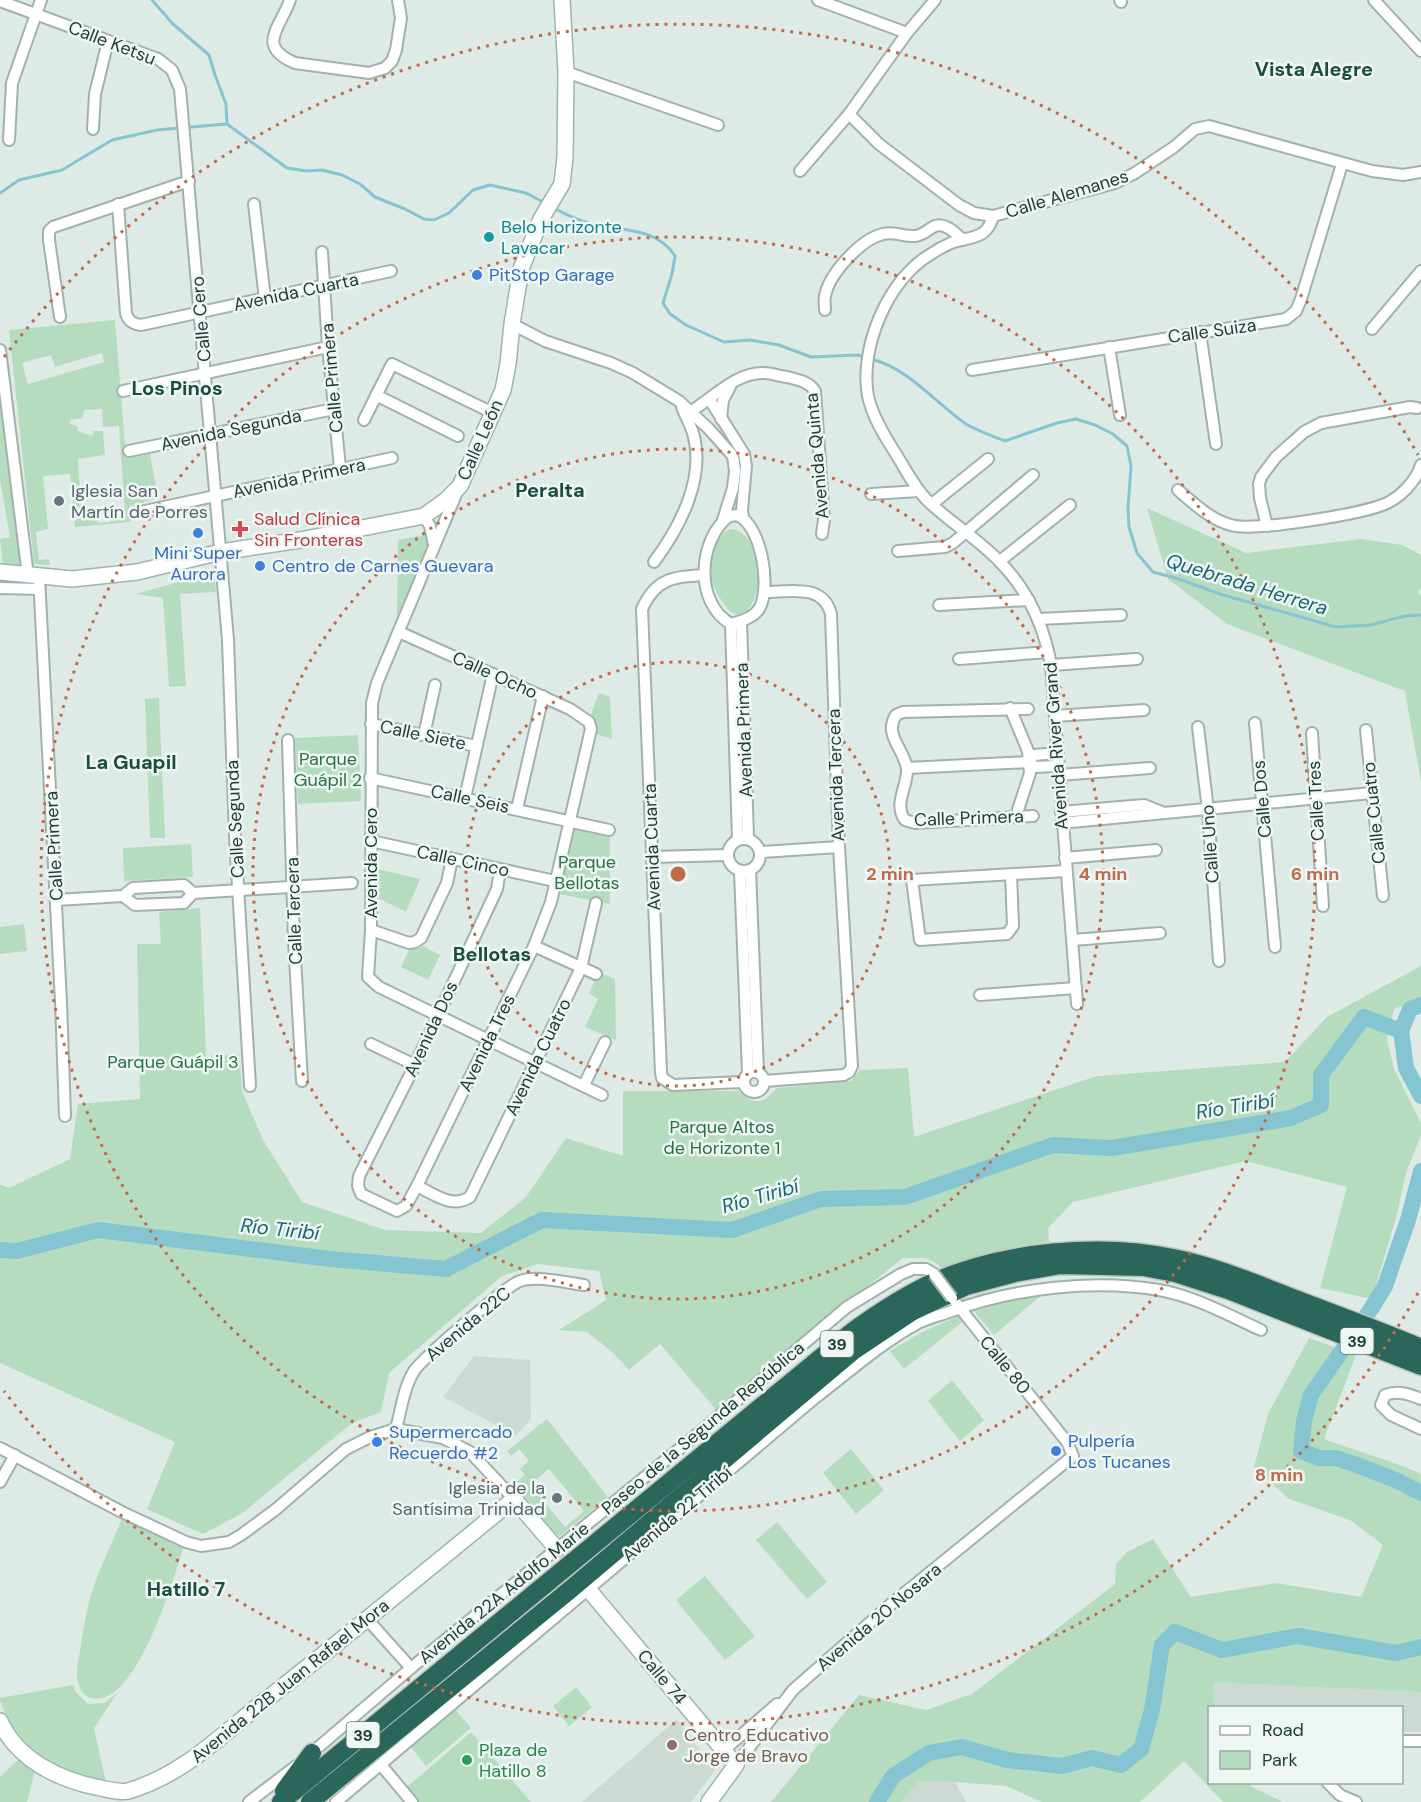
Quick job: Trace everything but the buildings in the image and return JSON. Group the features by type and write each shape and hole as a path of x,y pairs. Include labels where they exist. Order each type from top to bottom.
{"highway":[{"name":"Paseo de la Segunda República","path":"281,1802 852,1332 894,1303 934,1282 985,1265 1036,1254 1081,1251 1122,1252 1176,1258 1206,1266 1311,1314 1416,1355"},
{"name":"Paseo de la Segunda República","path":"310,1802 580,1589 853,1351 913,1311 966,1286 1016,1273 1061,1265 1095,1264 1143,1267 1175,1273 1311,1314"},
{"path":"276,1802 312,1753"}],"street":[{"path":"9,140 12,83 40,0"},
{"path":"290,0 273,35 273,43 284,58 295,63 369,74 386,68 392,61 401,18 398,0"},
{"name":"Calle León","path":"0,572 35,580 98,578 137,573 221,552 300,540 424,516 438,508 460,486 503,390 521,269 541,219 562,184 565,157 566,72 562,0"},
{"path":"818,0 907,33"},
{"path":"800,171 849,114 907,33 935,0"},
{"path":"1374,0 1421,51"},
{"name":"Calle Ketsu","path":"0,1 158,59 172,70 180,89 184,128"},
{"path":"93,129 95,94 108,41"},
{"path":"566,72 718,125"},
{"name":"Calle Alemanes","path":"849,114 879,144 959,205 974,213 993,216 1127,178 1174,147 1195,129 1209,126 1342,164 1387,174 1403,175 1421,172"},
{"name":"Calle Cero","path":"184,128 221,552"},
{"name":"Calle Suiza","path":"972,370 1286,319 1296,311 1342,164"},
{"path":"60,317 49,240 49,231 52,227 189,181"},
{"name":"Avenida Cuarta","path":"118,204 126,313 130,321 141,325 391,271"},
{"path":"254,204 265,299"},
{"name":"Avenida River Grand","path":"993,216 985,232 949,243 918,262 889,298 874,331 869,352 866,368 868,397 891,446 919,491 999,561 1029,600 1039,619 1051,665 1077,1005"},
{"path":"825,310 825,296 830,282 858,247 870,239 883,233 908,237 918,236 936,226 945,226 963,240"},
{"name":"Calle Primera","path":"322,252 328,347 340,468"},
{"path":"1372,329 1421,270"},
{"path":"512,324 545,341 633,373 679,401 733,456 735,471 733,488 723,520 710,543 704,575 713,606 725,621 736,623 753,615 759,609 765,592 765,576 760,551 743,517 746,466 744,454 710,400"},
{"path":"1200,332 1216,444"},
{"path":"123,391 328,347"},
{"path":"1109,347 1120,415"},
{"name":"Calle Primera","path":"0,350 35,580 56,900 65,1116"},
{"path":"364,420 392,364 493,413"},
{"name":"Avenida Quinta","path":"690,412 736,380 750,374 765,373 803,381 811,385 815,391 824,520 822,534"},
{"path":"721,419 724,394 736,380"},
{"path":"376,395 458,436"},
{"path":"654,562 674,533 688,502 694,478 693,432 679,401"},
{"path":"1267,526 1260,498 1261,477 1276,457 1304,432 1321,423 1420,407"},
{"name":"Avenida Segunda","path":"129,451 334,409"},
{"path":"709,429 721,419"},
{"name":"Avenida Primera","path":"136,513 392,458"},
{"path":"932,504 988,459"},
{"path":"1178,490 1197,507 1229,525 1245,528 1267,526 1358,511 1385,504 1402,493 1418,476 1421,465"},
{"path":"898,551 945,547 953,543 1033,475"},
{"name":"Avenida Cero","path":"438,1016 379,987 368,977 371,930 371,724 372,703 377,683 460,486"},
{"path":"870,494 919,491"},
{"path":"999,561 1070,505"},
{"path":"424,516 430,526 434,546"},
{"path":"723,520 729,516 743,517"},
{"name":"Calle Segunda","path":"221,552 228,640 231,759 250,1086"},
{"name":"Avenida Cuarta","path":"704,575 676,576 661,584 648,596 642,609 662,1077 673,1085 753,1077"},
{"path":"0,588 35,580"},
{"name":"Avenida Tercera","path":"753,1077 844,1075 852,1066 839,847 831,614 828,602 811,591 765,592"},
{"path":"939,604 1029,600"},
{"path":"1039,619 1121,615"},
{"name":"Avenida Primera","path":"736,623 743,839"},
{"name":"Calle Ocho","path":"399,632 543,696 570,709 589,722"},
{"path":"959,659 1048,651"},
{"path":"1051,665 1137,659"},
{"path":"465,798 493,674"},
{"path":"424,735 435,685"},
{"path":"517,809 543,696"},
{"path":"1010,708 1028,751 1030,773 1016,816"},
{"path":"1028,709 903,712 892,720 892,732 907,768 1029,762 1035,768 1058,771 1150,768"},
{"path":"1055,716 1144,710"},
{"name":"Avenida Tres","path":"417,1186 534,946 551,902 591,729 589,722"},
{"name":"Calle Dos","path":"1255,723 1275,947"},
{"name":"Calle Siete","path":"371,724 476,746"},
{"name":"Calle Uno","path":"1198,727 1208,810 1219,961"},
{"name":"Calle Cuatro","path":"1366,729 1383,896"},
{"name":"Calle Tres","path":"1312,733 1323,906"},
{"name":"Calle Tercera","path":"288,740 302,1081"},
{"path":"1029,762 1034,754 1057,753"},
{"name":"Calle Primera","path":"907,768 901,806 901,814 905,820 915,823 1032,816"},
{"name":"Calle Seis","path":"370,778 609,830"},
{"path":"1061,817 1167,814 1372,793"},
{"path":"743,839 754,841 761,852 756,866 745,870 734,868 728,855 732,843 743,839"},
{"name":"Calle Cinco","path":"371,841 555,881"},
{"path":"761,852 839,847"},
{"path":"1065,858 1156,850"},
{"path":"652,857 728,855"},
{"path":"371,930 409,943 421,938 447,884 452,859"},
{"name":"Avenida Dos","path":"417,1186 406,1206 397,1211 361,1194 358,1186 359,1176 415,1065 497,888 501,870"},
{"path":"745,870 753,1077"},
{"path":"1011,874 1012,926 1006,934 920,940 912,880 1011,874 1066,871"},
{"path":"56,900 123,896 133,888 184,885 193,893 352,883"},
{"path":"123,896 135,905 184,903 193,893"},
{"name":"Avenida Cuatro","path":"417,1186 451,1202 462,1203 470,1197 581,968 596,903"},
{"path":"1073,940 1160,933"},
{"path":"534,946 596,974"},
{"path":"980,995 1076,988"},
{"path":"438,1016 602,1095"},
{"path":"584,1086 606,1042"},
{"path":"371,1044 415,1065"},
{"name":"Avenida 22A Adolfo Marie","path":"249,1802 312,1753 411,1668 700,1432 847,1307 913,1269 926,1269 934,1274"},
{"name":"Calle 80","path":"934,1274 1067,1442 1073,1456"},
{"name":"Avenida 22C","path":"396,1429 414,1371 496,1298 520,1281 544,1279 584,1286"},
{"name":"Avenida 22 Tiribí","path":"336,1802 580,1589 815,1398 883,1345 920,1322 988,1299 1052,1289 1095,1286 1160,1290 1190,1299 1261,1330"},
{"path":"1421,1399 1399,1392 1390,1393 1385,1395 1381,1405 1391,1415 1421,1429"},
{"path":"0,1448 122,1512 186,1542 201,1546 235,1539 275,1510 346,1449 370,1437 396,1429 443,1438 470,1452 556,1549"},
{"path":"0,1482 15,1455"},
{"name":"Avenida 20 Nosara","path":"709,1802 793,1690 891,1605 1073,1456"},
{"name":"Avenida 22B Juan Rafael Mora","path":"0,1720 6,1733 21,1750 41,1766 80,1784 126,1797 161,1779 209,1748 514,1499"},
{"name":"Calle 74","path":"580,1589 736,1765"},
{"path":"368,1620 411,1668"},
{"path":"724,1750 793,1690"},
{"path":"1403,1741 1421,1742"},
{"path":"381,1765 411,1802"},
{"path":"1329,1784 1340,1795 1356,1802"}],"shaded area":[{"path":"474,1356 530,1360 531,1419 516,1435 443,1397"},
{"path":"1213,1681 1421,1692 1421,1732 1403,1732 1403,1706 1214,1706"},
{"name":"Centro Educativo Jorge de Bravo","path":"677,1719 715,1770 691,1802 582,1802"},
{"path":"918,1781 955,1782 966,1802 902,1802"}],"green space":[{"path":"115,320 126,458 150,454 158,498 130,506 131,522 75,527 70,474 43,476 48,529 36,532 39,560 49,559 50,565 34,564 9,330","holes":["102,353 104,362 28,384 22,363 51,355 55,367","102,409 103,427 119,426 125,512 110,515 110,522 98,523 97,515 88,515 84,508 81,509 78,459 105,455 103,431 94,431 92,436 78,431 77,426 70,424 70,420 83,418 84,410"]},
{"path":"0,406 21,568 3,566 0,539 10,537 0,479"},
{"path":"1147,508 1246,553 1361,539 1402,545 1421,555 1421,589 1417,592 1421,595 1421,783 1405,691 1227,624 1168,579"},
{"path":"730,529 741,533 749,542 758,570 758,585 754,598 748,609 739,614 731,612 726,606 717,592 710,573 709,563 715,544"},
{"path":"428,534 431,545 397,616 398,540"},
{"path":"214,572 216,592 180,594 186,686 169,687 163,598 136,594"},
{"path":"599,693 610,697 612,739 595,734 595,719 591,714"},
{"path":"159,698 165,838 150,838 145,699"},
{"name":"Parque Guápil 2","path":"358,735 361,801 298,804 295,738"},
{"name":"Parque Bellotas","path":"571,826 610,835 610,904 559,894"},
{"path":"191,844 193,877 124,881 123,848"},
{"path":"378,869 420,879 406,912 378,898"},
{"path":"200,908 206,1056 239,1054 242,1091 263,1140 302,1202 385,1230 481,1233 526,1197 566,1138 623,1156 623,1091 738,1091 749,1099 758,1101 763,1100 777,1088 851,1081 860,1070 908,1068 914,1137 1097,1076 1285,1062 1327,1017 1421,966 1421,999 1394,1009 1387,1039 1394,1069 1421,1123 1421,1135 1406,1173 1396,1218 1372,1299 1320,1288 1347,1187 1246,1161 1073,1202 1048,1228 1049,1242 1010,1248 942,1269 938,1264 925,1258 903,1258 827,1318 718,1412 660,1344 629,1370 611,1351 587,1332 559,1330 606,1300 599,1271 538,1264 502,1276 389,1373 381,1412 352,1423 241,1514 203,1534 147,1509 175,1442 0,1363 0,1184 9,1188 70,1159 78,1104 140,1099 137,944 161,944 159,912"},
{"path":"24,924 27,951 0,954 0,927"},
{"path":"423,946 440,955 428,980 401,967 410,948 418,949"},
{"path":"598,972 615,979 616,1040 585,1027 598,999 589,994"},
{"path":"1043,1294 994,1335 972,1309"},
{"path":"956,1317 966,1319 904,1369 890,1351 920,1333"},
{"path":"1309,1338 1356,1355 1324,1439 1421,1474 1421,1692 1213,1682 1214,1706 1208,1706 1208,1784 1250,1784 1283,1802 1223,1802 1184,1761 1140,1802 1042,1802 1006,1786 918,1781 902,1802 771,1802 859,1695 926,1710 972,1694 1115,1584 1116,1564 1127,1552 1153,1539 1191,1597 1276,1583 1361,1597 1383,1545 1350,1520 1289,1499 1254,1467 1268,1414"},
{"path":"952,1380 984,1420 960,1441 928,1401"},
{"path":"547,1419 608,1497 560,1536 555,1534 513,1486 525,1475 520,1469 529,1461 519,1449 511,1456 507,1451","holes":["549,1469 584,1511 565,1527 530,1485"]},
{"path":"851,1449 884,1490 856,1514 823,1473"},
{"path":"123,1516 184,1546 162,1611 138,1663 124,1683 108,1696 92,1698 83,1693 80,1688 77,1668 95,1582"},
{"path":"777,1522 827,1582 807,1599 756,1540"},
{"path":"705,1576 755,1636 725,1660 676,1600"},
{"path":"73,1685 76,1692 88,1704 105,1703 118,1692 94,1728 106,1783 79,1776 40,1758 19,1739 0,1701 0,1698"},
{"path":"576,1687 592,1707 569,1726 553,1706"},
{"path":"454,1708 471,1728 426,1766 410,1746"},
{"name":"Plaza de Hatillo 8","path":"471,1732 531,1802 419,1802 407,1787"},
{"path":"22,1756 36,1768 27,1802 0,1802 0,1777"}],"waterway":[{"name":"Quebrada Herrera","path":"152,0 173,24 209,55 226,104 227,124 287,168 306,171 322,170 342,175 360,184 375,197 424,219 434,220 449,213 473,190 490,185 526,193 545,203"},
{"path":"0,193 19,180 62,170 112,140 157,130 226,124"},
{"name":"Quebrada Herrera","path":"554,208 584,222 647,234 667,246 675,256 663,303 670,314 686,325 724,342 750,340 779,345 811,357 858,355 865,357"},
{"name":"Quebrada Herrera","path":"871,359 898,370 910,378 966,424 1005,441 1057,423 1076,419 1113,434 1127,446 1131,466 1129,527 1137,553 1153,572 1223,595 1336,627 1371,625 1405,616 1421,615"},
{"path":"1421,1005 1410,1009 1401,1031 1406,1068 1421,1096"},
{"name":"Río Tiribí","path":"0,1250 17,1251 98,1230 330,1259 446,1269 542,1220 732,1230 821,1199 905,1197 1053,1145 1112,1148 1291,1118 1321,1105 1321,1075 1364,1017 1401,1031"},
{"path":"1421,1171 1408,1220 1385,1286 1311,1395 1304,1421 1301,1451 1319,1458 1336,1458 1357,1465 1421,1493"},
{"path":"877,1802 893,1776 929,1753 962,1747 1007,1760 1062,1766 1092,1758 1121,1765 1141,1749 1152,1710 1162,1645 1175,1632 1222,1650 1298,1636 1396,1653 1421,1647"}],"place":[{"name":"Belo Horizonte Lavacar","path":"489,237"},
{"name":"PitStop Garage","path":"477,275"},
{"name":"Iglesia San Martín de Porres","path":"59,501"},
{"name":"Salud Clínica Sin Fronteras","path":"240,529"},
{"name":"Mini Super Aurora","path":"198,533"},
{"name":"Centro de Carnes Guevara","path":"260,566"},
{"name":"Supermercado Recuerdo #2","path":"377,1442"},
{"name":"Pulpería Los Tucanes","path":"1056,1451"},
{"name":"Iglesia de la Santísima Trinidad","path":"557,1498"},
{"name":"Centro Educativo Jorge de Bravo","path":"672,1745"},
{"name":"Plaza de Hatillo 8","path":"467,1760"}],"district":[{"name":"Vista Alegre","path":"1314,69"},
{"name":"Los Pinos","path":"177,388"},
{"name":"Peralta","path":"550,490"},
{"name":"La Guapil","path":"131,762"},
{"name":"Bellotas","path":"492,954"},
{"name":"Hatillo 7","path":"186,1589"}],"park label":[{"name":"Parque Guápil 3","path":"173,1062"},
{"name":"Parque Altos de Horizonte 1","path":"722,1137"}]}
